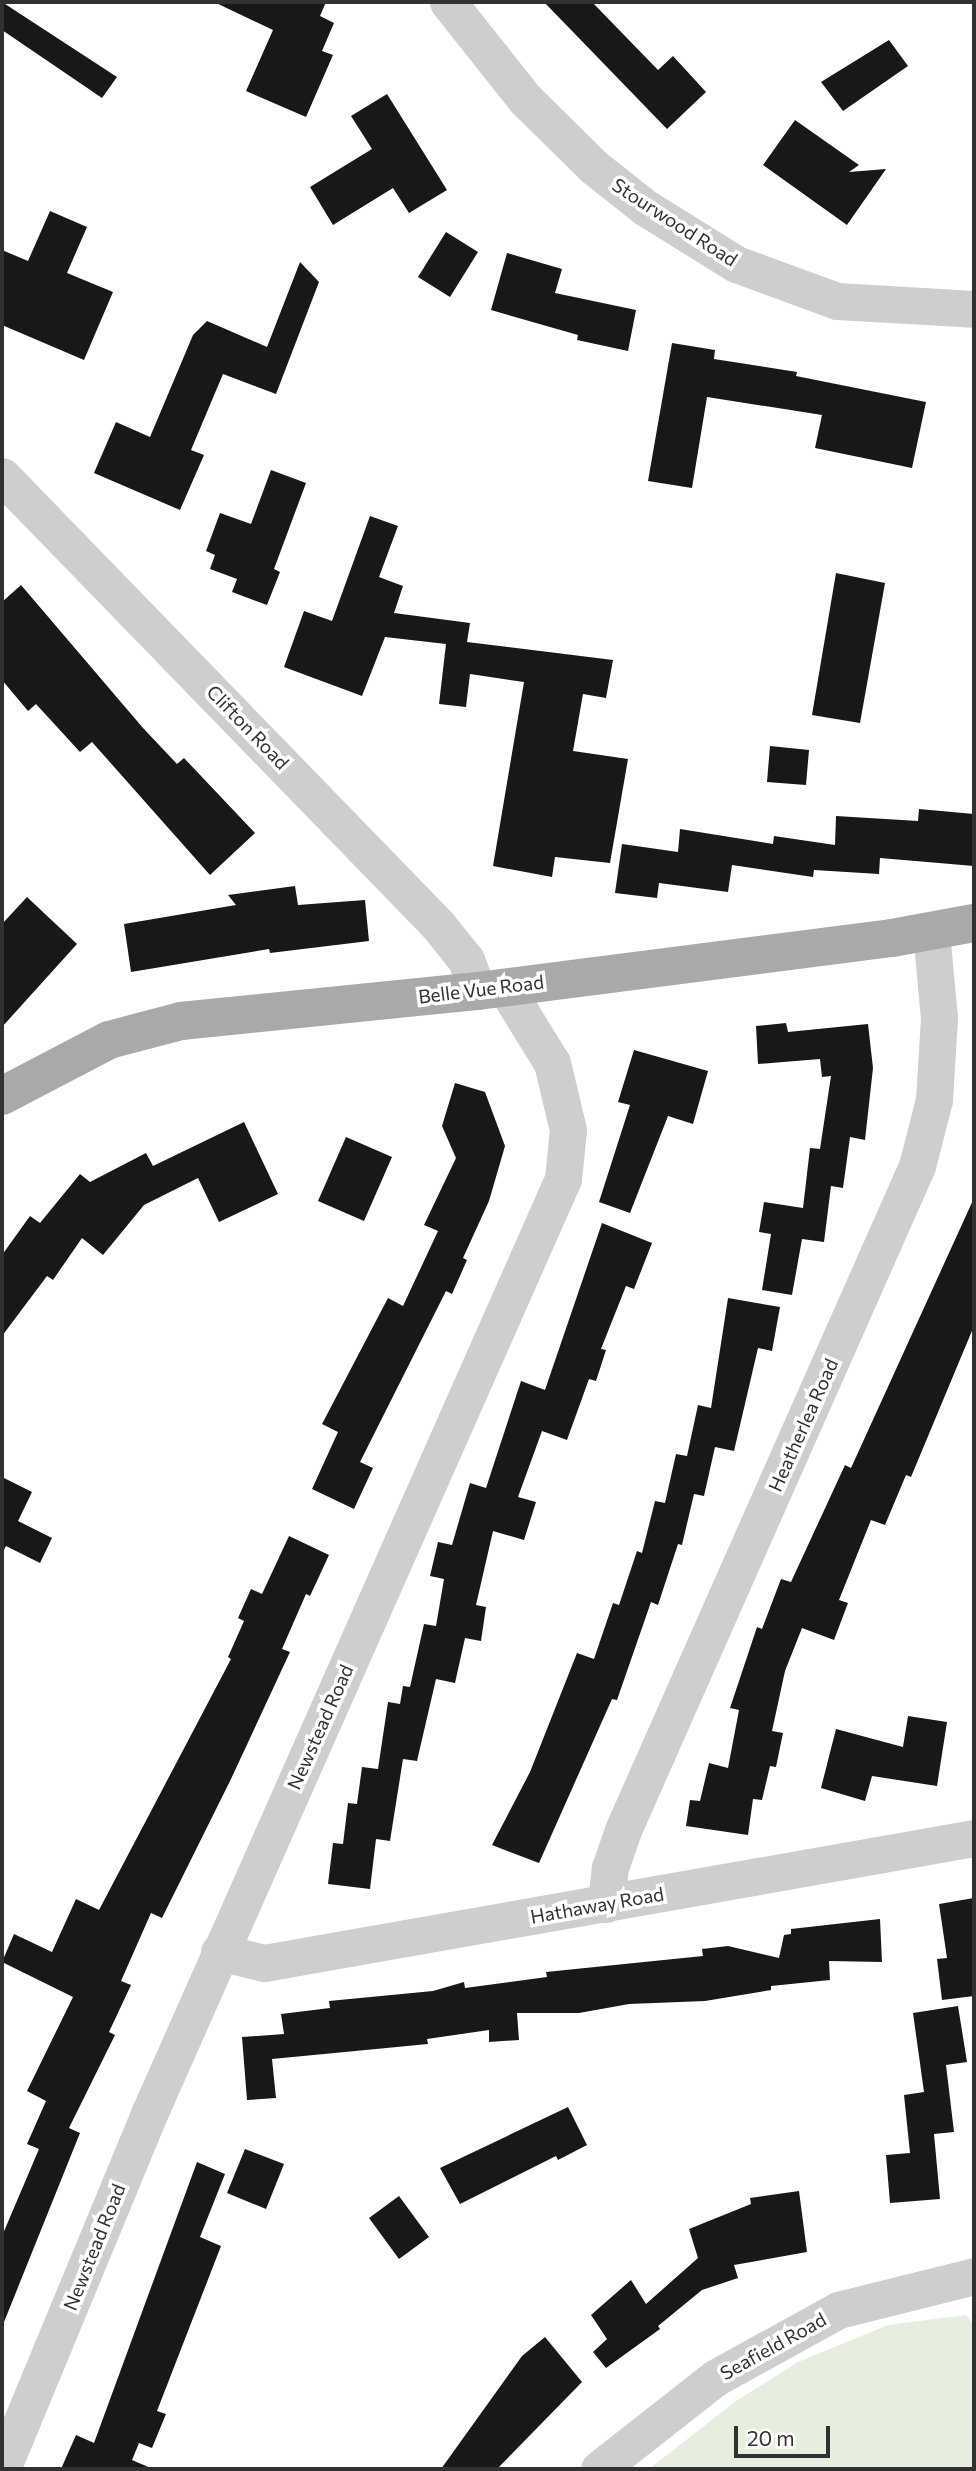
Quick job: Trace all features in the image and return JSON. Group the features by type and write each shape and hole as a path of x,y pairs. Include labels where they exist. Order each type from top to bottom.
{"main road":[{"name":"Belle Vue Road","path":"2,1096 109,1040 181,1021 491,989 931,932 974,923"}],"street":[{"name":"Stourwood Road","path":"448,2 524,98 594,167 646,208 736,264 837,302 974,309"},
{"name":"Clifton Road","path":"2,476 438,925 491,989"},
{"name":"Heatherlea Road","path":"606,1904 610,1868 623,1830 917,1166 934,1100 939,1018 931,932"},
{"name":"Newstead Road","path":"2,2469 219,1952 563,1179 569,1130 552,1063 491,989"},
{"name":"Hathaway Road","path":"219,1952 264,1963 974,1838"},
{"name":"Seafield Road","path":"599,2469 715,2378 838,2310 974,2276"}],"green space":[{"path":"966,2315 974,2326 974,2469 649,2469 736,2401 798,2362 888,2325"}],"building":[{"path":"2,2 117,77 102,98 2,30"},
{"path":"214,2 326,2 320,16 334,23 322,51 333,55 306,117 246,91 273,30"},
{"path":"544,2 592,2 658,70 673,56 706,92 667,129"},
{"path":"889,40 908,66 843,111 821,82"},
{"path":"387,94 447,190 409,213 393,188 333,225 310,187 372,149 351,116"},
{"path":"795,120 859,165 849,172 886,169 847,225 763,165"},
{"path":"50,211 87,227 67,273 113,292 84,360 2,325 2,250 28,261"},
{"path":"446,232 478,252 450,297 418,277"},
{"path":"507,253 562,269 555,293 636,310 628,351 577,340 578,335 491,310"},
{"path":"300,262 319,282 276,394 223,374 191,450 204,455 180,510 94,473 116,422 150,437 193,335 207,321 267,347"},
{"path":"672,343 715,350 714,359 797,372 796,376 926,402 912,468 815,448 822,415 707,397 692,488 648,481"},
{"path":"271,470 306,483 274,569 280,572 267,605 232,592 237,579 210,569 215,555 206,551 220,513 251,524"},
{"path":"370,516 398,526 379,577 403,586 394,613 470,623 467,642 613,660 606,698 583,694 573,751 628,759 610,863 555,857 552,877 493,866 524,682 470,674 466,707 439,704 446,644 385,637 362,696 284,667 304,611 332,621"},
{"path":"836,573 885,583 860,723 812,715"},
{"path":"21,585 143,728 177,764 184,758 255,833 210,875 92,742 80,752 36,704 28,711 2,680 2,602"},
{"path":"770,746 809,750 806,785 767,782"},
{"path":"919,809 974,814 974,866 880,858 879,874 814,870 813,877 732,865 728,892 659,883 657,898 615,893 622,844 678,852 680,829 773,844 774,836 835,845 836,816 918,821"},
{"path":"295,886 298,905 365,900 369,941 270,953 269,949 131,972 124,924 236,905 228,895"},
{"path":"27,897 77,944 2,1027 2,924"},
{"path":"786,1023 788,1032 868,1024 873,1068 865,1140 850,1137 843,1188 831,1186 824,1242 802,1239 792,1295 762,1290 771,1234 759,1232 764,1202 803,1208 810,1148 820,1149 831,1076 822,1077 820,1059 758,1064 756,1026"},
{"path":"634,1050 708,1071 693,1124 668,1116 630,1213 599,1202 630,1105 618,1102"},
{"path":"455,1083 485,1092 505,1146 489,1201 463,1258 467,1260 452,1294 446,1291 360,1462 373,1468 354,1509 312,1489 338,1432 322,1424 388,1298 403,1306 438,1231 424,1225 456,1158 442,1126"},
{"path":"244,1122 278,1194 219,1222 198,1178 144,1205 103,1255 82,1238 53,1280 47,1276 2,1336 2,1255 30,1216 40,1223 80,1174 90,1182 146,1153 153,1166"},
{"path":"346,1137 392,1157 364,1221 318,1201"},
{"path":"974,1198 974,1326 911,1477 906,1475 885,1525 871,1520 839,1600 848,1603 834,1640 802,1628 785,1671 772,1731 783,1733 776,1767 770,1766 762,1800 753,1799 748,1835 686,1826 690,1800 700,1801 709,1763 728,1768 739,1710 730,1708 757,1627 762,1629 781,1579 791,1582 845,1465 851,1468"},
{"path":"602,1223 652,1243 634,1289 626,1286 601,1349 606,1350 596,1381 589,1379 567,1440 542,1431 518,1497 536,1502 524,1540 493,1531 476,1605 486,1607 481,1641 465,1638 455,1683 436,1679 417,1761 403,1759 390,1841 376,1839 370,1889 328,1884 333,1843 343,1844 348,1803 357,1804 362,1767 378,1769 388,1702 400,1704 403,1686 410,1687 424,1624 436,1626 444,1579 430,1576 438,1542 452,1545 470,1483 486,1488 521,1381 545,1390"},
{"path":"728,1298 780,1307 772,1351 758,1348 734,1451 715,1447 704,1496 694,1494 682,1545 678,1544 658,1605 651,1602 617,1700 612,1699 539,1863 492,1845 530,1772 577,1653 594,1659 613,1603 619,1605 637,1551 642,1553 655,1501 665,1503 676,1454 687,1456 698,1405 711,1408"},
{"path":"2,1477 32,1492 18,1521 52,1538 40,1563 6,1546 2,1554"},
{"path":"289,1536 329,1555 310,1596 306,1594 282,1649 290,1652 231,1779 162,1918 151,1913 121,1981 131,1985 109,2032 115,2035 69,2128 80,2133 2,2327 2,2236 39,2149 27,2144 46,2101 27,2091 73,1997 2,1962 14,1934 52,1952 76,1899 99,1910 231,1659 228,1657 244,1621 238,1618 251,1589 262,1594"},
{"path":"908,1716 947,1722 937,1786 872,1776 865,1801 821,1788 836,1729 903,1747"},
{"path":"974,1898 974,1996 942,2000 937,1959 947,1958 939,1904"},
{"path":"880,1919 882,1962 829,1961 830,1980 771,1986 771,1990 705,2001 629,2004 579,2013 517,2013 519,2040 489,2042 489,2030 427,2039 428,2044 272,2059 276,2098 247,2100 242,2037 284,2034 281,2014 330,2008 329,2001 433,1991 464,1982 465,1988 547,1977 546,1972 703,1956 702,1949 728,1946 779,1958 784,1935 791,1934 791,1929"},
{"path":"958,2006 967,2062 946,2065 954,2132 934,2134 940,2199 890,2203 886,2155 910,2153 904,2095 924,2092 913,2013"},
{"path":"568,2107 587,2145 558,2160 556,2156 460,2204 440,2168"},
{"path":"245,2149 284,2164 266,2209 227,2193"},
{"path":"197,2162 225,2174 200,2237 221,2246 157,2411 166,2414 152,2448 139,2443 132,2460 153,2469 61,2469 76,2435 94,2443"},
{"path":"799,2191 807,2252 734,2265 738,2278 702,2290 658,2326 660,2329 606,2368 593,2352 607,2339 591,2315 631,2280 646,2304 698,2258 689,2229 751,2204 750,2198"},
{"path":"399,2196 429,2237 399,2259 369,2218"},
{"path":"545,2337 582,2382 497,2469 441,2469 522,2356"}]}
